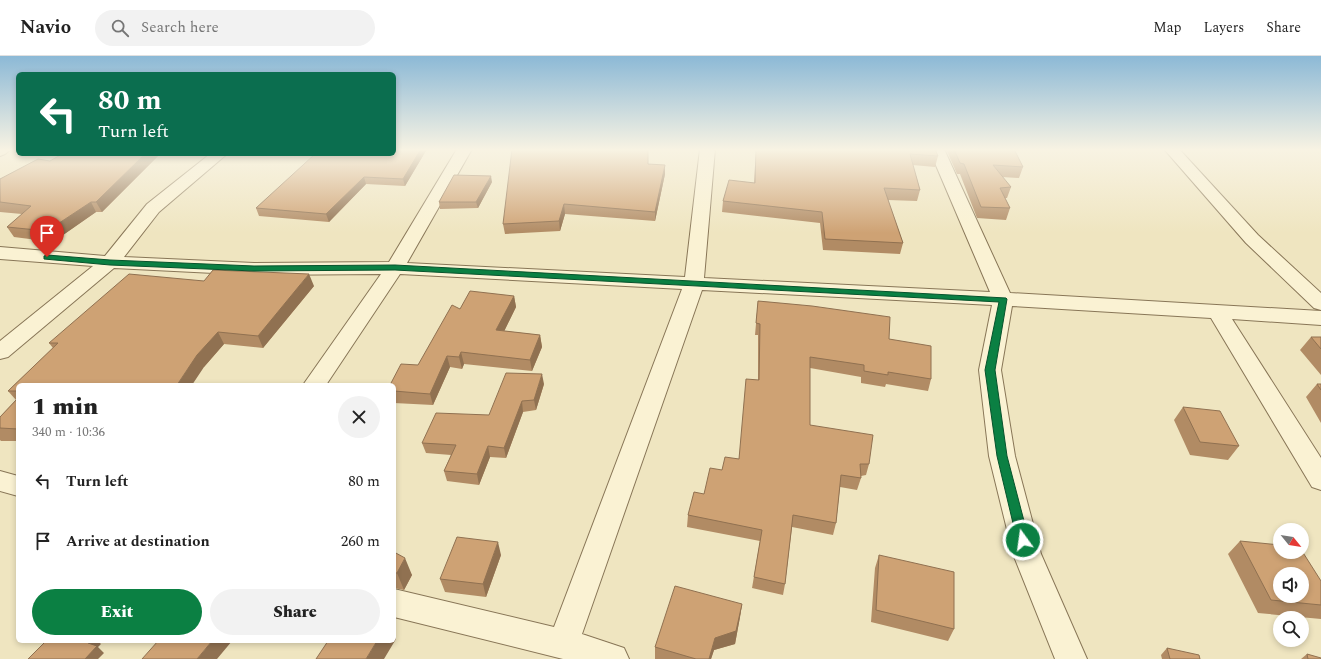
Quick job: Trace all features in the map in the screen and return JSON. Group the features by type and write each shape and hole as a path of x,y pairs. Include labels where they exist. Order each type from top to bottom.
{"street":[{"path":"0,352 110,262 153,208 191,177"},
{"path":"315,383 395,268 448,177"},
{"path":"563,644 694,282 705,177"},
{"path":"949,177 1003,299 990,370 1002,456 1027,554 1071,659"},
{"path":"1196,177 1252,239 1321,304"},
{"path":"0,253 110,262 254,269 395,268 694,282 1321,318"},
{"path":"1218,313 1321,480"},
{"path":"0,481 16,485"},
{"path":"396,603 563,644 613,659"}],"building":[{"path":"4,177 121,177 96,202 91,202 47,231 7,227 31,206 0,202 0,179"},
{"path":"290,177 364,177 326,214 256,208"},
{"path":"367,177 404,177 403,179"},
{"path":"453,177 490,177 476,202 439,202"},
{"path":"509,177 662,177 655,212 564,204 559,221 503,224"},
{"path":"755,177 916,177 920,190 884,188 903,243 825,239 822,212 723,201 729,180 755,183"},
{"path":"969,177 1003,177 1011,187 1000,188 1010,208 981,207"},
{"path":"213,270 309,274 258,336 218,332 197,355 178,383 16,383 58,343 49,343 129,274 204,281"},
{"path":"470,291 514,296 496,330 540,335 530,360 461,352 459,357 447,356 430,394 396,391 396,383 391,383 401,364 418,365 452,305 460,309"},
{"path":"758,301 812,306 890,317 889,339 931,346 931,379 888,372 888,375 864,371 864,365 810,357 810,425 873,435 869,464 860,464 861,478 841,475 836,523 793,515 785,584 754,577 762,530 688,515 694,492 704,494 710,468 722,470 725,457 739,459 746,379 759,380 760,324 756,323"},
{"path":"1311,337 1321,337 1321,349"},
{"path":"506,373 542,374 534,400 522,401 504,448 488,446 477,474 444,471 456,445 422,443 436,413 489,415"},
{"path":"16,383 16,391 8,391"},
{"path":"1317,384 1321,384 1321,390"},
{"path":"16,400 16,429 0,428 0,417"},
{"path":"1183,407 1220,411 1239,446 1200,442"},
{"path":"457,537 498,542 483,584 440,579"},
{"path":"1240,541 1273,544 1273,559 1307,559 1321,581 1321,605 1301,603 1309,603 1309,567 1273,567 1273,600 1271,600"},
{"path":"396,553 405,558 396,573"},
{"path":"879,555 954,572 954,629 876,610"},
{"path":"675,586 742,604 736,631 715,638 709,659 696,659 655,647"},
{"path":"44,643 88,643 97,646 85,659 28,659"},
{"path":"156,643 210,643 197,659 142,659"},
{"path":"327,643 376,643 366,659 316,659"},
{"path":"1167,648 1199,655 1200,659 1170,659"},
{"path":"1307,654 1321,658 1321,659 1308,659"}],"route":[{"path":"47,257 110,262 254,269 395,268 694,282 1003,299 990,370 1002,456 1023,540"}]}
